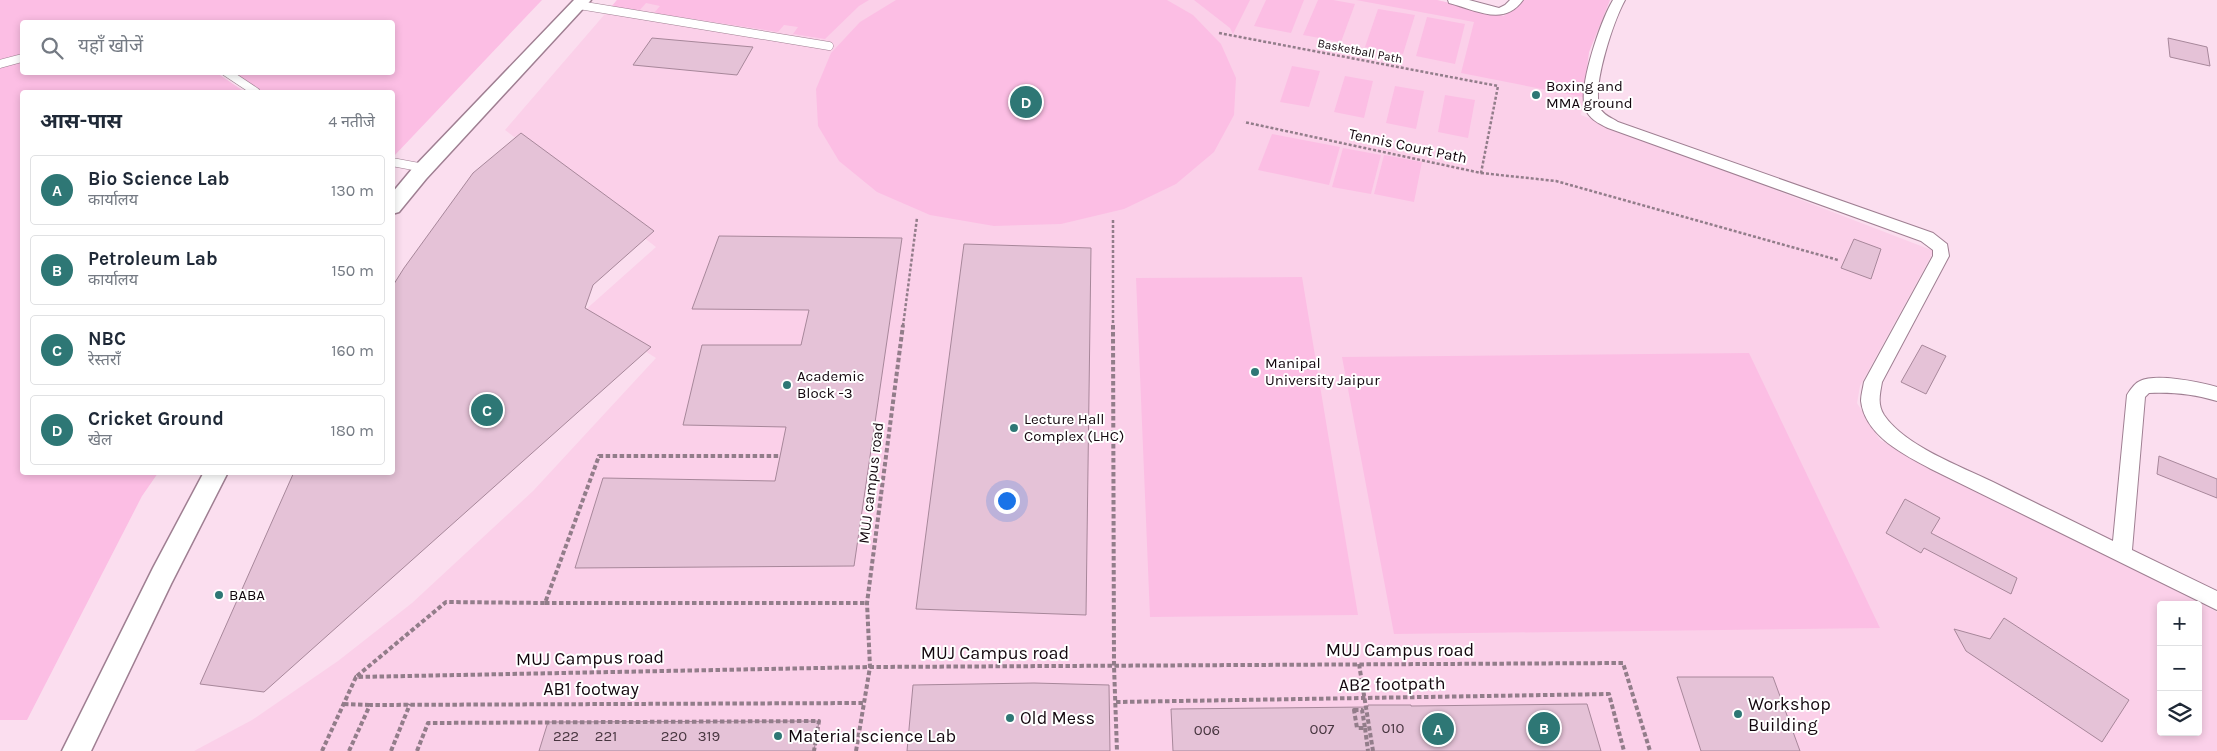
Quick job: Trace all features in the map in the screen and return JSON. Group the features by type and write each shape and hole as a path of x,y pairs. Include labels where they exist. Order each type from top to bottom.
{"street":[{"path":"1455,0 1500,12 1510,8 1517,0"},
{"path":"1619,0 1608,26 1590,96 1591,107 1597,116 1631,132 1927,237 1941,248 1941,256 1873,382 1870,402 1879,423 1902,443 1938,464 2217,601"},
{"path":"395,203 424,168 581,2"},
{"path":"2122,554 2136,395 2145,386 2166,385 2194,386 2217,394"},
{"path":"76,751 162,576 214,475"}],"lane":[{"path":"581,2 829,46"},
{"path":"0,64 20,59"},
{"path":"230,75 253,90"},
{"path":"395,163 424,168"}],"path":[{"name":"Basketball Path","path":"1219,32 1498,86"},
{"name":"Tennis Court Path","path":"1244,122 1481,173 1498,86"},
{"path":"1481,173 1556,181 1838,260"},
{"name":"MUJ campus road","path":"856,751 870,667 867,603 917,218"},
{"path":"1113,220 1114,666 1118,751"},
{"path":"545,603 599,456 780,456"},
{"path":"322,751 356,677 446,602 867,603"},
{"name":"MUJ Campus road","path":"356,677 870,667 1623,663 1650,751"},
{"path":"1359,664 1373,751"},
{"name":"AB2 footpath","path":"1116,702 1609,694 1624,751"},
{"name":"AB1 footway","path":"344,704 863,703"},
{"path":"391,751 410,704"},
{"path":"349,751 370,705"},
{"path":"1365,728 1357,728 1354,710 1362,710 1365,728 1368,751"},
{"path":"417,751 428,722 752,721 819,722 814,751"}],"shaded area":[{"path":"0,0 542,0 395,155 395,90 259,90 237,75 395,75 395,20 20,20 20,56 0,61"},
{"name":"Manipal University Jaipur","path":"617,0 1437,0 1504,16 1519,0 1610,0 1589,52 1581,115 1934,251 1860,386 1857,403 1880,440 2195,601 2157,601 2157,736 2202,736 2202,604 2217,612 2217,751 194,751 252,720 338,661 412,603 533,491 656,358 583,312 656,247 505,130"},
{"path":"617,0 869,0 859,6 825,39 793,34 798,27 784,25 778,32 654,13 660,6 646,3 639,11 612,6"},
{"path":"896,0 1167,0 1193,15 1221,44 1236,78 1234,115 1214,152 1176,184 1124,209 1061,224 994,226 930,215 877,192 839,161 818,126 816,89 831,53 860,22"},
{"path":"1194,0 1250,0 1233,34 1230,28"},
{"path":"1266,0 1304,0 1291,33 1254,26"},
{"path":"1318,0 1333,0 1355,4 1341,42 1303,35"},
{"path":"1356,0 1437,0 1504,16 1519,0 1610,0 1589,52 1583,97 1461,73 1474,22"},
{"path":"1378,9 1415,15 1403,54 1365,47"},
{"path":"1427,17 1465,24 1455,64 1416,56"},
{"path":"20,63 20,75 220,75 242,90 20,90 20,475 157,475 142,496 27,720 0,720 0,68"},
{"path":"1292,66 1320,71 1309,107 1280,102"},
{"path":"1345,76 1373,81 1364,118 1334,112"},
{"path":"1395,86 1424,91 1416,129 1386,123"},
{"path":"1445,95 1475,100 1468,138 1438,132"},
{"path":"1272,134 1340,147 1329,185 1258,170"},
{"path":"1343,148 1381,155 1371,194 1332,187"},
{"path":"1384,155 1422,162 1414,202 1374,194"},
{"path":"1302,277 1358,615 1150,617 1136,278"},
{"path":"1749,353 1880,628 1394,634 1342,357"}],"building":[{"path":"652,38 753,47 737,75 633,65"},
{"path":"2168,38 2207,47 2210,66 2170,57"},
{"path":"521,133 654,231 593,285 585,308 651,347 264,692 200,684 293,475 395,475 395,282 473,173"},
{"name":"Academic Block -3","path":"719,236 902,238 854,566 575,568 603,478 775,481 786,427 683,425 702,345 801,345 809,310 692,309"},
{"path":"1854,239 1881,249 1871,279 1841,268"},
{"name":"Lecture Hall Complex (LHC)","path":"964,244 1091,248 1086,615 916,609"},
{"path":"1922,345 1946,356 1926,394 1901,382"},
{"path":"2159,456 2217,479 2217,498 2157,474"},
{"path":"1905,499 1940,518 1931,533 2017,578 2011,594 1924,548 1921,553 1886,533"},
{"path":"2004,618 2129,700 2102,742 1966,651 1954,629 1990,639"},
{"name":"Workshop Building","path":"1677,677 1773,677 1800,751 1701,751"},
{"name":"Old Mess","path":"1034,683 1109,685 1110,751 907,751 913,685"},
{"path":"1587,704 1601,751 1173,751 1171,709 1368,707 1368,705"},
{"path":"819,721 814,751 539,751 548,722"}],"place":[{"name":"Boxing and MMA ground","path":"1536,95"},
{"name":"Cricket Ground","path":"1026,102"},
{"name":"Manipal University Jaipur","path":"1255,372"},
{"name":"Academic Block -3","path":"787,385"},
{"name":"NBC","path":"487,410"},
{"name":"Lecture Hall Complex (LHC)","path":"1014,428"},
{"name":"BABA","path":"219,595"},
{"name":"Workshop Building","path":"1738,714"},
{"name":"Old Mess","path":"1010,718"},
{"name":"Petroleum Lab","path":"1544,728"},
{"name":"Bio Science Lab","path":"1438,729"},
{"name":"Material science Lab","path":"778,736"}]}
